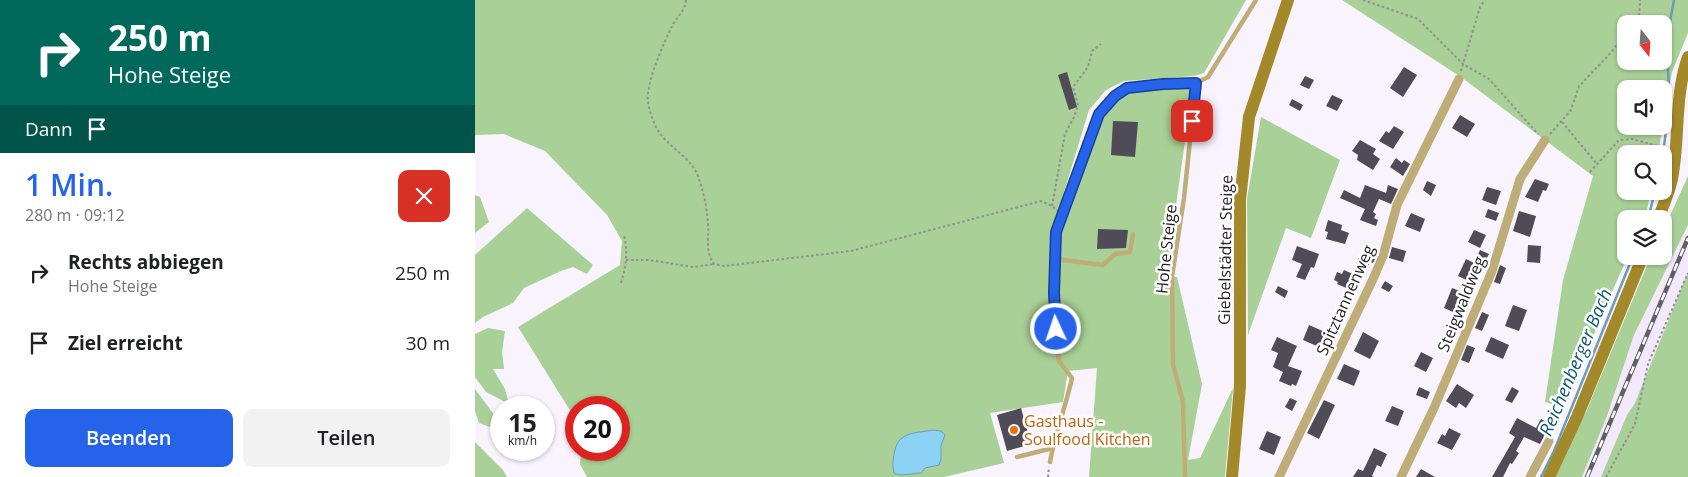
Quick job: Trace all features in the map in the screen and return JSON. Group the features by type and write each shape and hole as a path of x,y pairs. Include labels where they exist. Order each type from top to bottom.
{"main road":[{"name":"Giebelstädter Steige","path":"1232,477 1240,386 1239,200 1249,117 1288,0"},
{"path":"1661,210 1672,178 1678,97 1681,77 1688,57"},
{"path":"1549,477 1577,417 1639,265"}],"street":[{"name":"Spitztannenweg","path":"1279,477 1383,256 1397,205 1459,79"},
{"name":"Steigwaldweg","path":"1401,477 1434,408 1493,271 1520,180 1545,140"},
{"path":"1530,477 1549,441"}],"lane":[{"path":"1050,462 1072,378 1059,361 1057,348 1054,293 1056,232 1099,114 1115,96 1127,88 1196,83 1208,77 1256,0"},
{"name":"Hohe Steige","path":"1185,477 1183,402 1173,364 1172,276 1184,198 1196,83"},
{"path":"1055,259 1103,265 1115,254 1130,252 1133,234"},
{"path":"1017,457 1053,448"}],"path":[{"path":"686,0 685,8 672,27 660,55 650,83 648,101 660,134 673,149 687,159 699,177 705,201 710,258 714,264"},
{"path":"1363,0 1418,19 1463,64 1489,79 1545,140 1571,110 1579,86 1617,45"},
{"path":"1459,79 1480,7 1485,0"},
{"path":"1639,15 1640,0"},
{"path":"1052,206 1065,134 1078,105 1073,87 1088,66 1092,50 1101,44"},
{"path":"1561,121 1597,164"},
{"path":"1590,172 1619,140 1632,139 1654,145"},
{"path":"626,260 649,260 693,267 714,264 724,266 851,251 1041,201 1052,206 1061,215"},
{"path":"621,283 627,246 624,235"},
{"path":"1606,477 1635,424 1648,364 1688,273"},
{"path":"1048,477 1050,462"}],"shaded area":[{"path":"1688,225 1688,272 1635,403 1627,415 1601,477 1582,477 1607,416 1634,335 1668,265 1672,265 1672,258"}],"green space":[{"path":"475,0 1246,0 1204,73 1194,76 1124,81 1106,90 1089,110 1064,192 1075,192 1103,115 1117,98 1127,91 1193,85 1166,276 1177,277 1202,384 1188,460 1200,458 1233,388 1225,477 1089,477 1097,368 1068,371 1063,402 990,413 1004,463 944,477 587,477 580,461 630,461 630,396 565,396 565,402 518,327 620,265 622,241 607,215 545,151 504,134 475,135"},
{"path":"1342,0 1688,0 1688,33 1673,70 1673,15 1617,15 1617,70 1673,70 1671,80 1617,80 1617,135 1661,135 1660,145 1617,145 1617,200 1649,200 1647,210 1617,210 1617,265 1624,265 1602,314 1565,408 1545,402 1563,280 1593,176 1461,77"},
{"path":"1261,117 1340,160 1311,238 1286,228 1248,335 1247,199"},
{"path":"1688,176 1688,225 1672,258 1672,211"},
{"path":"475,195 480,197 489,222 475,233"},
{"path":"527,208 593,265 587,274 573,267 524,288 513,303 483,317 475,323 475,255"},
{"path":"1647,265 1668,265 1634,335 1607,416 1582,477 1551,477 1586,412"},
{"path":"1688,272 1688,477 1601,477 1627,415 1635,403"},
{"path":"488,328 505,331 502,352 504,369 493,369 505,389 507,396 494,396 486,392 475,377 475,334"},
{"path":"475,389 490,409 490,427 479,423 475,411"},
{"path":"475,442 490,457 490,461 494,461 503,470 507,477 475,477"}],"water":[{"path":"934,430 941,431 945,435 941,446 939,465 925,468 921,473 904,475 894,473 895,450 901,439 910,434"}],"building":[{"path":"1404,67 1417,75 1403,97 1390,88"},
{"path":"1067,72 1077,107 1069,110 1058,75"},
{"path":"1305,76 1314,80 1309,89 1300,85"},
{"path":"1332,95 1343,100 1337,111 1326,106"},
{"path":"1292,99 1303,105 1300,111 1289,105"},
{"path":"1460,115 1475,124 1467,137 1452,128"},
{"path":"1113,121 1138,122 1135,157 1111,155"},
{"path":"1394,126 1404,132 1393,149 1379,141 1386,131 1389,133"},
{"path":"1360,140 1376,149 1373,154 1380,159 1373,170 1357,160 1358,155 1352,151"},
{"path":"1396,158 1402,163 1404,160 1410,164 1403,176 1390,167"},
{"path":"1535,179 1549,184 1546,191 1543,190 1538,202 1525,197"},
{"path":"1427,181 1436,185 1431,196 1423,190"},
{"path":"1365,185 1386,193 1388,185 1398,189 1391,204 1379,199 1373,212 1376,214 1374,218 1378,220 1376,226 1360,220 1365,209 1340,198 1344,190 1360,198"},
{"path":"1487,187 1501,191 1496,205 1482,200"},
{"path":"1488,209 1499,213 1496,221 1485,217"},
{"path":"1519,211 1536,216 1530,237 1513,231"},
{"path":"1411,213 1425,219 1420,232 1405,226"},
{"path":"1328,220 1342,225 1341,230 1349,233 1345,244 1326,239 1328,232 1325,231"},
{"path":"1098,229 1128,230 1126,248 1097,249"},
{"path":"1474,230 1486,235 1480,248 1468,242"},
{"path":"1528,245 1541,246 1540,263 1527,262"},
{"path":"1297,246 1319,254 1314,268 1311,267 1305,280 1296,277 1302,264 1292,260"},
{"path":"1392,247 1406,251 1403,262 1389,258"},
{"path":"1480,250 1489,254 1485,262 1483,261 1473,283 1458,276 1466,259 1474,263"},
{"path":"1368,252 1377,255 1373,263 1366,260"},
{"path":"1358,258 1370,262 1367,269 1356,265"},
{"path":"1500,265 1506,268 1500,284 1494,282"},
{"path":"1344,270 1357,276 1351,290 1337,284 1338,282 1334,280 1337,272 1342,274"},
{"path":"1385,281 1393,286 1389,292 1381,288"},
{"path":"1278,286 1288,291 1285,298 1275,292"},
{"path":"1452,288 1462,292 1460,296 1467,299 1460,315 1444,308"},
{"path":"1513,305 1527,310 1519,331 1505,326"},
{"path":"1482,312 1489,315 1482,331 1475,328"},
{"path":"1309,325 1325,332 1319,347 1303,340"},
{"path":"1363,332 1379,341 1370,359 1354,351"},
{"path":"1277,337 1297,346 1288,366 1302,371 1296,386 1279,381 1283,372 1273,367 1278,353 1271,350"},
{"path":"1491,337 1509,345 1503,359 1485,351"},
{"path":"1467,345 1475,348 1469,363 1461,360"},
{"path":"1421,352 1433,358 1426,372 1414,366"},
{"path":"1344,364 1360,371 1354,386 1337,379"},
{"path":"1457,384 1474,395 1466,408 1459,403 1456,408 1446,401"},
{"path":"1419,387 1430,392 1427,399 1416,395"},
{"path":"1512,387 1519,391 1512,403 1505,400"},
{"path":"1290,398 1297,401 1292,411 1285,407"},
{"path":"1324,400 1335,405 1319,439 1307,433"},
{"path":"1392,406 1404,411 1398,426 1385,421"},
{"name":"Gasthaus - Soulfood Kitchen","path":"1021,408 1031,444 1007,451 997,415"},
{"path":"1517,418 1536,428 1541,419 1550,424 1540,444 1524,437 1516,451 1519,453 1512,464 1510,463 1503,477 1492,477 1515,437 1509,433"},
{"path":"1449,428 1461,434 1452,450 1437,443 1442,434 1445,436"},
{"path":"1267,431 1281,437 1274,455 1259,449"},
{"path":"1374,448 1387,454 1381,467 1377,465 1372,476 1374,477 1353,477 1358,469 1363,471"},
{"path":"1421,469 1435,477 1416,477"}],"waterway":[{"name":"Reichenberger Bach","path":"1664,145 1670,99 1666,43 1674,0"},
{"name":"Reichenberger Bach","path":"1650,210 1653,200"},
{"name":"Reichenberger Bach","path":"1541,477 1554,451 1629,265"}],"railway":[{"path":"1587,477 1688,238"}],"place":[{"name":"Gasthaus - Soulfood Kitchen","path":"1014,430"}],"route":[{"path":"1056,329 1054,293 1056,232 1099,114 1115,96 1127,88 1196,83 1192,121"}]}
